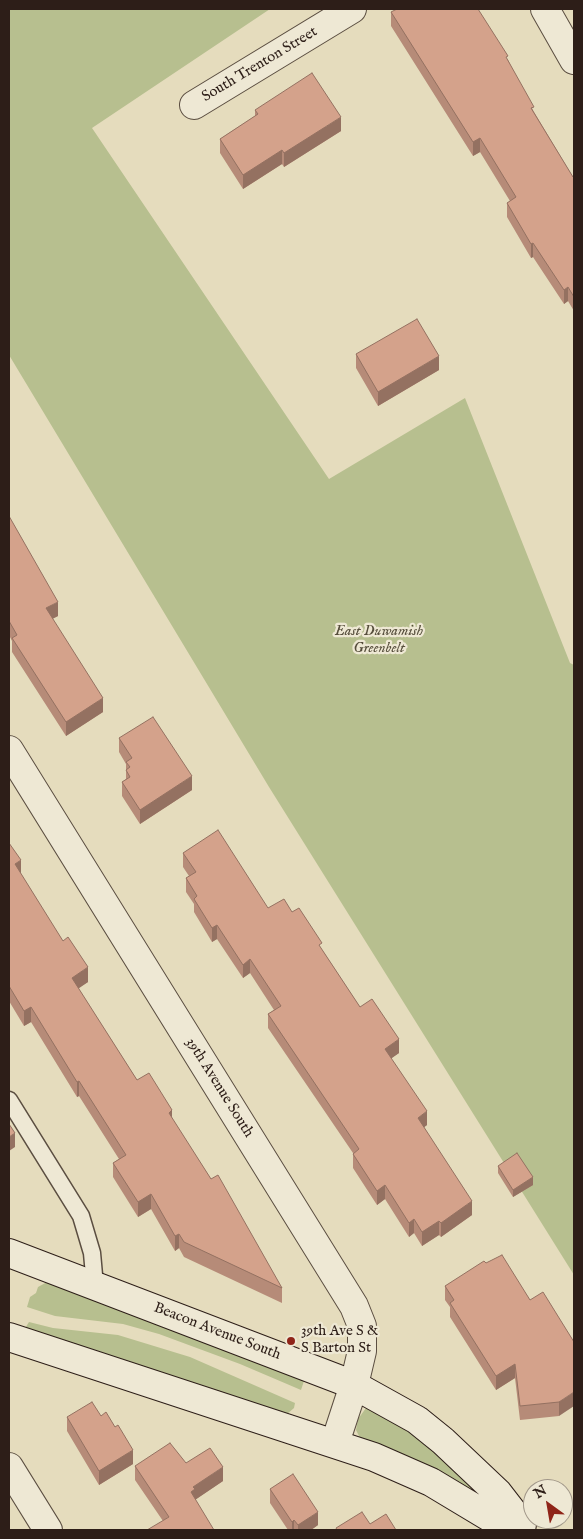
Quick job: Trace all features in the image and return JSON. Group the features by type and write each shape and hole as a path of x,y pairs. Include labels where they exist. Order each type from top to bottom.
{"main road":[{"name":"South Trenton Street","path":"194,105 352,9"},
{"path":"545,9 574,60"},
{"name":"39th Avenue South","path":"9,750 354,1306 362,1326 362,1351 354,1385 335,1443"},
{"name":"Beacon Avenue South","path":"9,1253 354,1385 417,1420 443,1441 498,1493 522,1524 521,1530"},
{"path":"9,1337 335,1443 431,1482 512,1530"},
{"path":"9,1467 48,1530"}],"lane":[{"path":"9,1100 80,1216 92,1252 95,1286"}],"green space":[{"name":"East Duwamish Greenbelt","path":"9,9 270,9 92,128 329,479 465,398 570,663 574,665 574,1275 269,787 9,355"},
{"path":"47,1282 299,1372 304,1381 301,1390 240,1364 159,1334 123,1324 55,1316 27,1307 30,1297 36,1293 38,1287"},
{"path":"29,1322 53,1328 118,1335 190,1357 295,1403 294,1408 286,1415 24,1330"},
{"path":"374,1405 432,1442 500,1512 425,1465 360,1438 356,1430 358,1419 366,1408"}],"building":[{"path":"397,9 478,9 508,56 506,57 534,107 531,108 574,176 574,297 568,287 564,290 533,243 531,244 507,203 516,197 480,138 473,142 391,12"},
{"path":"312,73 341,117 284,153 282,150 243,175 220,139 258,114 255,110"},
{"path":"417,319 439,356 378,392 356,354"},
{"path":"9,516 58,602 46,608 103,698 66,722 12,638 17,635 9,621"},
{"path":"153,717 192,776 140,810 122,782 130,777 126,770 130,767 126,762 132,758 119,738"},
{"path":"218,830 268,908 284,899 292,912 299,908 322,943 319,945 360,1007 372,999 399,1039 385,1049 427,1111 418,1118 472,1201 441,1223 439,1221 422,1232 414,1219 409,1223 385,1185 377,1191 353,1154 359,1149 268,1014 281,1006 250,959 243,965 217,925 212,928 194,899 197,896 186,878 196,872 183,853"},
{"path":"9,843 21,860 15,864 63,941 68,937 88,967 72,978 137,1080 149,1073 172,1110 169,1113 211,1179 218,1175 282,1288 184,1242 179,1234 175,1236 151,1194 138,1202 113,1163 126,1155 79,1081 77,1082 31,1007 24,1011 9,986"},
{"path":"9,1124 15,1133 9,1137"},
{"path":"517,1153 533,1177 513,1190 498,1166"},
{"path":"502,1255 530,1300 543,1292 574,1342 574,1392 559,1402 520,1406 515,1364 496,1376 450,1303 454,1300 445,1286 484,1261 486,1263"},
{"path":"92,1402 101,1416 106,1412 115,1427 118,1425 133,1450 99,1471 67,1417"},
{"path":"170,1443 186,1463 210,1448 223,1467 193,1487 195,1489 191,1492 214,1530 147,1530 169,1517 135,1466"},
{"path":"293,1474 318,1512 298,1525 294,1520 292,1522 270,1489"},
{"path":"362,1512 370,1524 386,1514 396,1530 337,1530 336,1528"}],"place":[{"name":"39th Ave S & S Barton St","path":"291,1341"}]}
